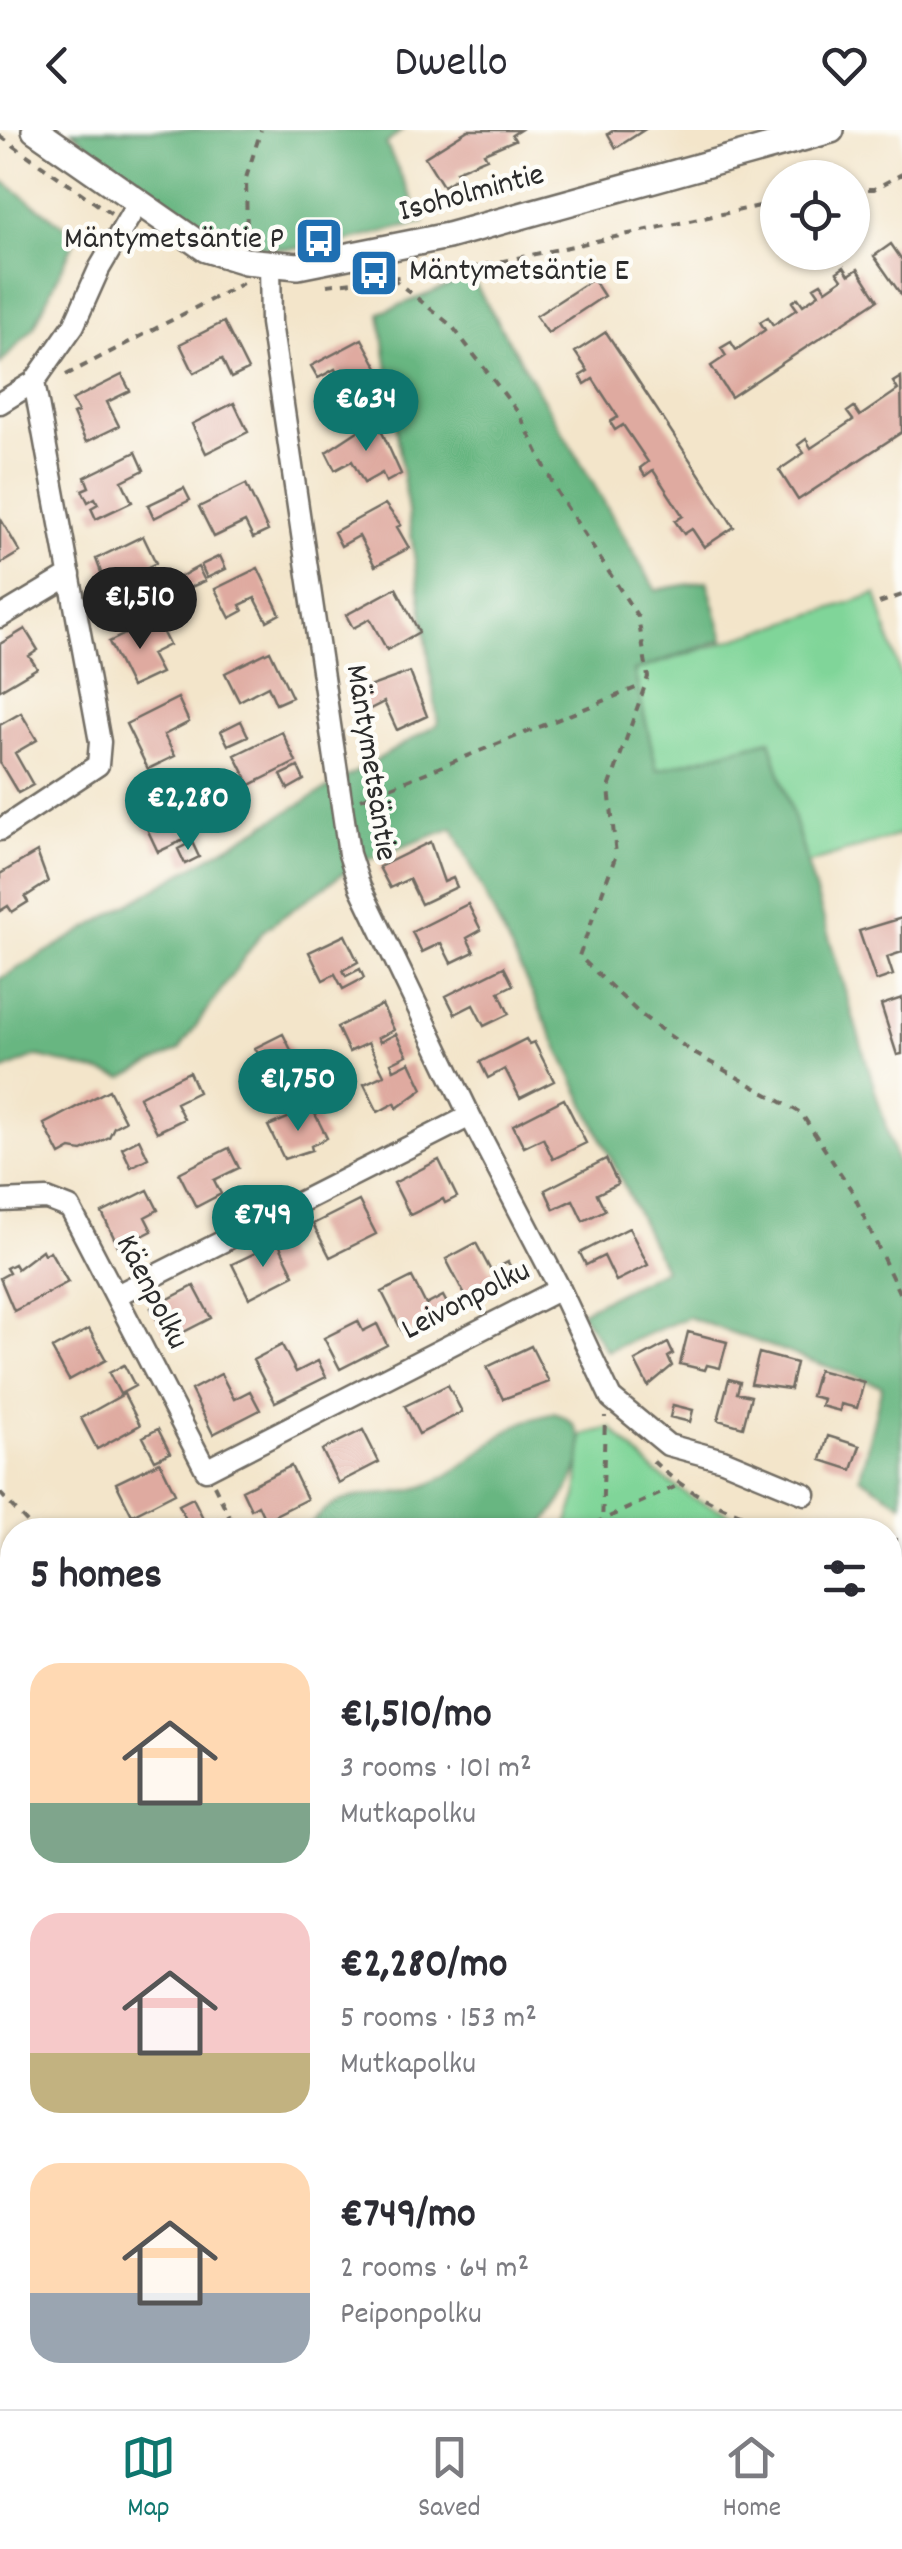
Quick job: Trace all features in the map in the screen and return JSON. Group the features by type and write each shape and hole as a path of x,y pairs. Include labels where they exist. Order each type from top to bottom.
{"street":[{"name":"Isoholmintie","path":"35,130 137,204 206,248 254,270 330,262 448,236 831,130"},
{"path":"0,403 34,382 74,325 99,269 137,204"},
{"name":"Mäntymetsäntie","path":"254,270 271,323 349,854 360,887 470,1116 560,1288"},
{"path":"0,830 98,765 100,742 34,382"},
{"path":"0,617 70,575"},
{"path":"117,1296 470,1116"},
{"name":"Käenpolku","path":"0,1201 47,1199 70,1208 206,1470"},
{"name":"Leivonpolku","path":"206,1470 560,1288 611,1398 625,1410 668,1444 724,1460 806,1494"}],"path":[{"path":"34,382 49,384 254,270 246,178 261,130"},
{"path":"870,188 900,176 902,183"},
{"path":"392,278 452,326 520,415 557,492 638,616 648,677 609,788 616,854 578,956 640,1014 692,1052 801,1113 852,1191 902,1299"},
{"path":"878,603 902,595"},
{"path":"343,806 638,687"},
{"path":"601,1518 606,1402"},
{"path":"206,1470 230,1518"},
{"path":"605,1518 679,1485"},
{"path":"0,1494 23,1518"}],"green space":[{"path":"72,130 402,130 386,144 424,223 305,248 257,246 198,226 170,210 118,172"},
{"path":"0,179 77,236 34,327 0,364"},
{"path":"471,277 656,590 707,581 724,639 634,671 657,770 770,740 902,1180 902,1504 860,1477 882,1386 688,1317 607,1351 580,1312 664,1269 453,828 356,864 263,931 179,1050 123,1078 36,1056 0,1072 0,979 438,724 380,313"},
{"path":"876,594 902,681 902,834 807,864 770,740 657,771 634,671"},
{"path":"555,1413 571,1423 580,1436 578,1469 549,1518 316,1518 348,1499 425,1486 531,1419"},
{"path":"611,1428 655,1472 692,1498 739,1518 569,1518 577,1497 582,1435"}],"building":[{"path":"468,130 520,130 512,135 515,140 484,153 487,158 456,171 459,176 443,186 425,157"},
{"path":"614,130 644,130 616,148 608,134"},
{"path":"891,244 902,260 902,296 874,256"},
{"path":"846,270 849,275 859,270 878,300 731,397 711,366 726,356 721,348 731,342 736,350 765,330 760,322 768,317 773,325 797,309 792,302 798,298 803,305 819,294 814,287 821,283 826,290 842,279 837,272"},
{"path":"593,279 604,296 548,333 536,316"},
{"path":"224,322 248,370 231,378 222,359 194,373 180,344"},
{"path":"606,332 734,527 704,547 692,529 684,534 675,521 683,516 653,470 645,476 640,468 648,462 623,425 615,430 610,422 618,417 593,379 585,384 580,376 588,371 575,352"},
{"path":"362,339 385,381 352,399 335,369 318,378 311,366"},
{"path":"122,375 130,391 107,402 119,426 86,442 73,414 78,412 72,400"},
{"path":"901,377 902,432 798,500 779,470 804,453 798,445 806,439 811,448 853,420 847,412 854,407 860,416 898,390 893,382"},
{"path":"234,403 248,432 206,453 192,424"},
{"path":"376,419 401,474 386,482 382,473 364,483 352,461 335,470 326,452"},
{"path":"136,452 144,470 122,481 132,502 96,519 91,508 98,504 95,498 88,502 82,490 89,487 85,477"},
{"path":"246,484 268,531 253,538 245,522 214,537 199,507"},
{"path":"184,488 190,500 154,518 148,505"},
{"path":"385,504 401,525 397,527 409,548 375,566 359,536 341,546 334,532"},
{"path":"0,518 20,552 0,564"},
{"path":"143,536 156,563 136,573 143,587 112,602 96,559"},
{"path":"220,556 226,569 207,578 201,565"},
{"path":"198,567 205,581 177,593 171,582"},
{"path":"258,568 280,614 267,621 255,598 240,605 243,611 230,618 215,589"},
{"path":"396,588 419,632 387,650 370,619 353,628 346,615"},
{"path":"156,619 169,645 151,654 161,673 131,687 109,642"},
{"path":"25,629 38,650 29,656 37,668 0,690 0,644"},
{"path":"270,651 292,697 276,704 268,686 239,701 225,673"},
{"path":"410,672 427,716 397,730 384,702 366,711 360,699 369,694 366,688"},
{"path":"178,698 189,722 164,735 175,756 148,769 126,724"},
{"path":"21,713 37,740 15,753 33,785 18,793 0,763 0,725"},
{"path":"241,721 248,736 228,745 221,731"},
{"path":"282,732 296,762 250,785 235,755"},
{"path":"298,767 304,780 288,789 281,775"},
{"path":"182,784 197,821 188,825 183,815 176,819 186,839 158,852 141,816 148,812 144,803"},
{"path":"192,842 199,857 185,864 178,849"},
{"path":"430,842 444,882 453,878 457,887 421,904 409,879 390,888 379,867"},
{"path":"37,852 48,882 25,897 28,902 12,912 8,906 0,911 0,874"},
{"path":"468,904 481,930 467,938 474,952 451,963 441,943 422,952 412,932"},
{"path":"902,918 902,952 887,957 893,975 876,981 859,931"},
{"path":"345,935 358,962 343,970 346,976 360,969 364,978 343,989 335,974 323,980 309,952"},
{"path":"504,967 513,985 499,992 509,1014 484,1026 473,1005 455,1014 446,996"},
{"path":"902,998 902,1054 897,1055 881,1005"},
{"path":"382,1005 394,1030 378,1038 380,1042 396,1034 407,1055 391,1063 394,1070 410,1062 423,1089 397,1108 395,1103 378,1112 364,1084 384,1075 368,1043 349,1052 337,1027"},
{"path":"283,1034 304,1076 254,1101 243,1077 265,1066 255,1048"},
{"path":"526,1039 529,1044 534,1042 554,1081 520,1098 505,1069 488,1078 480,1062"},
{"path":"189,1072 198,1092 176,1103 184,1119 157,1132 139,1097"},
{"path":"109,1090 125,1121 114,1127 109,1137 82,1151 71,1149 60,1155 44,1124"},
{"path":"564,1099 586,1143 553,1159 543,1138 524,1147 513,1125"},
{"path":"312,1108 327,1138 311,1146 312,1150 284,1159 268,1126"},
{"path":"139,1139 148,1158 131,1167 122,1148"},
{"path":"229,1148 239,1168 214,1180 221,1194 196,1207 179,1173"},
{"path":"606,1159 618,1184 597,1194 605,1210 583,1221 573,1200 554,1209 545,1190"},
{"path":"439,1160 457,1197 445,1203 443,1199 410,1215 394,1183"},
{"path":"148,1190 158,1210 145,1217 152,1231 119,1248 102,1213"},
{"path":"359,1201 376,1234 330,1257 313,1224"},
{"path":"629,1228 648,1265 616,1281 604,1256 586,1265 580,1253"},
{"path":"278,1242 294,1275 249,1298 232,1264"},
{"path":"476,1243 491,1271 508,1262 516,1278 469,1303 446,1259"},
{"path":"42,1250 44,1254 50,1251 68,1282 14,1311 0,1278 9,1273 6,1268 14,1264 17,1269"},
{"path":"412,1277 426,1305 443,1296 451,1311 404,1335 382,1292"},
{"path":"194,1286 211,1318 168,1340 151,1308"},
{"path":"358,1321 363,1331 377,1324 387,1345 340,1369 324,1338"},
{"path":"89,1329 106,1360 69,1380 52,1349"},
{"path":"688,1332 727,1342 720,1368 707,1365 705,1370 680,1364"},
{"path":"668,1343 673,1354 668,1357 672,1366 648,1386 635,1361"},
{"path":"282,1345 296,1372 318,1361 326,1377 275,1402 253,1360"},
{"path":"531,1346 549,1382 503,1399 487,1367"},
{"path":"759,1353 796,1363 790,1389 751,1384"},
{"path":"124,1365 135,1386 120,1394 109,1373"},
{"path":"818,1370 864,1382 857,1408 841,1404 840,1411 821,1406 823,1399 811,1396"},
{"path":"221,1374 234,1399 250,1391 260,1410 213,1434 191,1390"},
{"path":"729,1379 740,1382 737,1393 751,1396 743,1427 718,1420"},
{"path":"448,1385 462,1412 419,1434 405,1406"},
{"path":"124,1394 140,1425 97,1449 81,1418"},
{"path":"673,1405 693,1410 690,1422 670,1417"},
{"path":"158,1429 170,1453 155,1460 143,1437"},
{"path":"363,1430 379,1462 338,1483 322,1450"},
{"path":"828,1436 860,1446 852,1470 821,1460"},
{"path":"160,1462 175,1493 132,1515 116,1483"},
{"path":"291,1466 307,1499 264,1518 258,1505 251,1509 242,1490"},
{"path":"193,1498 203,1518 185,1518 179,1505"}],"place":[{"name":"Mäntymetsäntie P","path":"319,241"},
{"name":"Mäntymetsäntie E","path":"374,273"}]}
